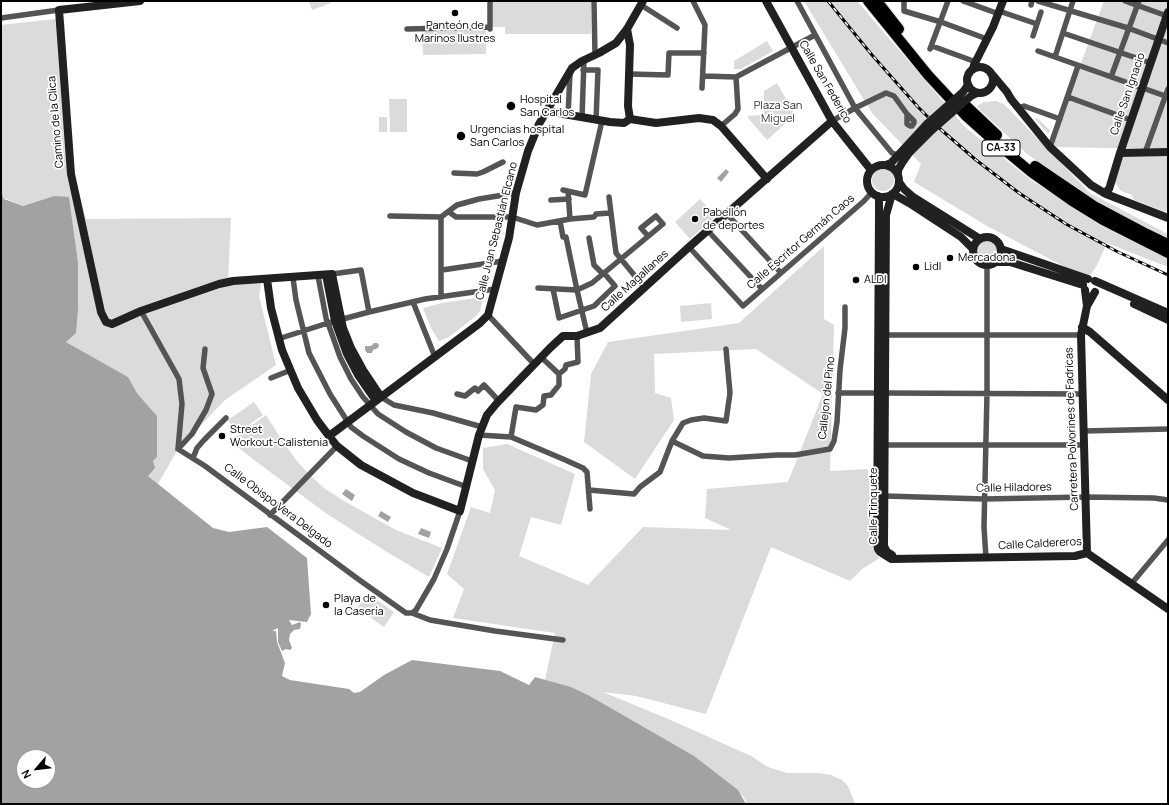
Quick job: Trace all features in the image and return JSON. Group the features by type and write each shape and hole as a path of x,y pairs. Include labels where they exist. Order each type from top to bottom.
{"highway":[{"name":"CA-33","path":"868,1 935,84 966,116 1008,154 1044,182 1088,211 1168,253"},
{"name":"CA-33","path":"877,1 940,80 973,113 1012,148 1047,175 1088,202 1110,215 1168,244"}],"street":[{"path":"1,18 140,1"},
{"path":"407,29 490,28 490,1"},
{"path":"594,1 595,56"},
{"path":"693,1 705,25 702,88"},
{"name":"Calle San Federico","path":"766,1 832,121 871,170"},
{"path":"797,1 855,108 892,153 898,155"},
{"path":"904,1 904,10 987,39"},
{"path":"948,1 931,47 977,68 988,71 1007,92 1050,147 1091,185 1104,193 1168,218"},
{"path":"963,1 1037,24"},
{"path":"977,93 968,85 968,74 983,48 1003,1"},
{"path":"1038,1 1128,28 1168,43"},
{"path":"1055,57 1073,1"},
{"path":"1126,1 1138,3 1167,14"},
{"path":"642,3 677,28"},
{"name":"Calle Juan Sebastián Elcano","path":"329,436 480,324 488,315 509,238 516,193 534,137 546,111 570,71 576,64 595,56 616,42 627,29 642,3"},
{"path":"1111,77 1138,3"},
{"name":"Camino de la Clica","path":"59,10 71,174 101,312 106,322 112,324 141,311"},
{"path":"1033,36 1041,12"},
{"name":"Calle San Ignacio","path":"1104,193 1109,189 1167,14"},
{"path":"627,29 630,53 628,106 630,119"},
{"path":"1063,33 1150,63"},
{"path":"703,76 736,77 816,35"},
{"path":"983,48 983,61 993,81 990,89"},
{"path":"1038,51 1167,96"},
{"path":"629,74 668,75 669,53 704,53"},
{"path":"582,118 584,60"},
{"path":"1050,147 1078,66"},
{"path":"570,219 569,199 566,190 585,195 599,121 598,70 583,70"},
{"path":"568,115 570,71"},
{"path":"720,126 735,114 738,109 736,77"},
{"path":"968,85 930,127 902,163 898,170 898,178 897,189 892,194 885,197 875,194 867,184 871,170 877,166 886,166 893,169 898,178 904,189 913,197 980,239"},
{"path":"886,166 930,127 971,96 977,93 986,92 990,89 998,89 1011,99"},
{"path":"1148,152 1146,150 1167,96 1168,89"},
{"path":"832,121 886,93 894,96 907,114"},
{"path":"1068,97 1131,120"},
{"path":"1018,108 1024,106 1060,119"},
{"path":"546,111 599,121 624,123 630,119 656,123 699,118 713,120 767,179"},
{"name":"Calle Magallanes","path":"472,461 479,435 487,415 541,357 564,336 577,336 600,328 644,287 832,121"},
{"path":"1120,152 1168,152"},
{"path":"454,174 477,174 503,162"},
{"path":"1110,183 1114,192 1128,202"},
{"path":"390,216 441,217 457,205 479,199 516,193"},
{"name":"Calle Escritor Germán Caos","path":"688,248 743,306 864,201 875,194"},
{"name":"Calle Trinquete","path":"875,194 879,200 882,393 885,445 884,546 887,552 895,558"},
{"path":"892,194 909,203 961,237 973,249 975,258 982,264 986,265 997,262 1010,262 1091,285 1168,320"},
{"name":"Calle Trinquete","path":"892,194 886,215 885,334 877,545 880,552 885,556 891,559 895,558"},
{"path":"609,197 616,253 644,287"},
{"path":"551,200 569,199"},
{"path":"448,212 456,217 512,217 537,225 570,219 594,217 596,214 610,213"},
{"path":"727,214 781,273"},
{"path":"441,217 441,297"},
{"path":"560,221 587,333"},
{"path":"708,231 762,289"},
{"path":"538,288 577,290 592,284 648,236"},
{"path":"973,249 977,241 980,239 984,237 993,238 997,241 1001,249 1000,258 997,262"},
{"path":"553,289 559,318 594,306 615,286 594,264 589,238"},
{"path":"1001,249 1091,285 1168,313"},
{"path":"442,270 503,261"},
{"path":"986,265 987,393 984,499 986,558"},
{"path":"178,449 182,404 179,379 141,311 219,284 233,281 293,278 361,270 369,312"},
{"path":"325,275 332,322 358,375 375,401 378,414 406,432 436,448 472,461 460,511 447,549 434,579 416,610 412,613"},
{"path":"293,278 297,304 309,353 330,394 352,427 363,436 399,459 429,473 466,487"},
{"path":"267,279 271,308 278,338 291,370 307,404 337,446 361,464 413,493 460,511"},
{"name":"Carretera Polvorines de Fadricas","path":"1087,553 1081,331 1091,285"},
{"path":"278,338 369,312 413,302 495,289"},
{"path":"413,302 435,357"},
{"name":"Callejon del Pino","path":"672,441 703,456 729,458 795,455 828,450 832,447 837,422 838,393 845,328 845,307"},
{"path":"488,315 534,364"},
{"path":"885,334 1090,332 1168,400"},
{"path":"559,374 565,369 566,365 578,362 577,336"},
{"path":"178,449 192,434 206,410 212,394 203,368 204,348"},
{"path":"589,490 634,494 640,487 660,472 672,441 683,423 704,418 726,421 730,393 726,349"},
{"path":"511,437 516,408 536,410 543,405 544,396 551,395 559,385 559,374 541,357"},
{"path":"271,378 291,370"},
{"path":"457,394 465,396 475,388 478,391 484,385 499,401"},
{"path":"838,393 1083,394"},
{"path":"375,401 433,413 482,427"},
{"path":"193,458 197,448 226,418"},
{"path":"1084,431 1168,429"},
{"path":"479,435 511,437 563,458 583,468 587,472 590,509"},
{"path":"885,445 1084,445"},
{"path":"270,515 337,446"},
{"name":"Calle Obispo Vera Delgado","path":"178,449 193,458 406,613 412,613 430,620 495,631 563,640"},
{"name":"Calle Hiladores","path":"885,496 984,499 1085,497 1154,498 1168,500"},
{"path":"1132,583 1168,540"},
{"name":"Calle Caldereros","path":"895,558 1076,556 1087,553 1168,609"}],"green space":[{"path":"309,1 331,1 331,3 312,10"},
{"path":"492,1 591,1 591,34 505,34 505,27 492,27"},
{"path":"804,1 857,1 965,127 1032,181 1109,229 1168,259 1168,267 1107,243 1097,265 1088,279 987,226 914,182 921,164 872,113"},
{"path":"1104,1 1168,1 1168,149 1050,147"},
{"path":"64,18 73,169 86,219 231,218 228,282 262,279 259,296 276,365 225,400 178,449 158,484 147,475 153,460 157,416 137,393 128,377 66,342 78,309 78,262 69,198 54,196 23,206 4,198 1,191 1,25"},
{"path":"486,29 486,54 423,55 422,30"},
{"path":"767,41 773,51 741,69 734,69 734,61"},
{"name":"Plaza San Miguel","path":"777,83 795,115 767,140 748,118 748,116 764,115 764,91"},
{"path":"389,99 407,99 407,132 390,132"},
{"path":"996,101 1004,104 1090,193 1168,234 1168,239 1109,210 1027,154 977,106 984,102"},
{"path":"379,117 387,117 387,132 379,132"},
{"path":"1037,118 1050,130 1048,134 1035,119"},
{"path":"1168,155 1168,213 1134,200 1132,195 1121,191 1114,181 1122,156"},
{"path":"883,169 891,172 894,180 891,188 883,191 875,188 872,180 875,172"},
{"name":"Pabellón de deportes","path":"700,199 716,216 690,239 675,222"},
{"path":"987,239 995,242 998,250 995,258 987,261 979,258 976,250 979,242"},
{"path":"824,246 824,319 834,325 830,471 868,469 876,555 880,558 862,569 850,581 771,547 706,714 636,696 603,692 751,756 768,767 787,773 819,773 831,775 842,780 848,786 855,804 747,804 743,796 736,791 588,695 571,687 545,680 555,633 453,618 464,589 447,574 471,507 490,513 495,490 483,469 483,448 507,444 575,474 561,525 531,517 519,556 588,585 643,527 731,530 705,518 707,489 788,482 823,394 756,349 654,354 655,393 671,398 674,420 635,479 584,442 591,374 608,342 739,323"},
{"path":"476,298 483,299 480,311 476,316 449,337 439,341 431,328 423,308 442,303"},
{"path":"711,303 712,319 681,322 680,306"},
{"path":"254,402 263,415 237,433 228,420"},
{"path":"266,415 296,460 324,488 396,530 442,548 429,577 327,514 230,441"},
{"path":"368,594 394,612 384,627 357,608"}],"shaded area":[{"path":"726,169 729,172 721,182 717,178"},
{"path":"1,191 4,199 23,206 54,196 69,197 78,262 78,309 76,333 66,342 128,377 137,393 157,416 157,457 153,461 155,468 148,476 213,528 229,532 267,527 307,558 311,614 307,622 289,620 292,625 300,622 301,624 300,629 294,630 290,634 289,640 292,648 290,650 286,649 282,651 278,642 278,628 272,631 276,631 277,642 285,663 282,676 290,680 349,689 354,693 360,692 384,675 412,660 500,671 529,685 535,677 571,687 588,695 694,756 738,790 746,804 1,804"},
{"path":"374,343 379,345 378,348 373,350 372,353 367,353 365,346 371,346"},
{"path":"346,489 355,495 352,501 342,494"},
{"path":"381,511 391,517 388,522 378,516"},
{"path":"421,528 431,532 429,538 418,534"}],"railway":[{"path":"828,1 872,55 918,107 938,127 976,160 1019,193 1066,224 1118,252 1168,275"}],"place":[{"name":"Panteón de Marinos Ilustres","path":"455,13"},
{"name":"Hospital San Carlos","path":"511,106"},
{"name":"Urgencias hospital San Carlos","path":"461,136"},
{"name":"Pabellón de deportes","path":"695,219"},
{"name":"Mercadona","path":"950,258"},
{"name":"Lidl","path":"916,267"},
{"name":"ALDI","path":"856,280"},
{"name":"Street Workout-Calistenia","path":"222,436"},
{"name":"Playa de la Casería","path":"326,605"}]}
